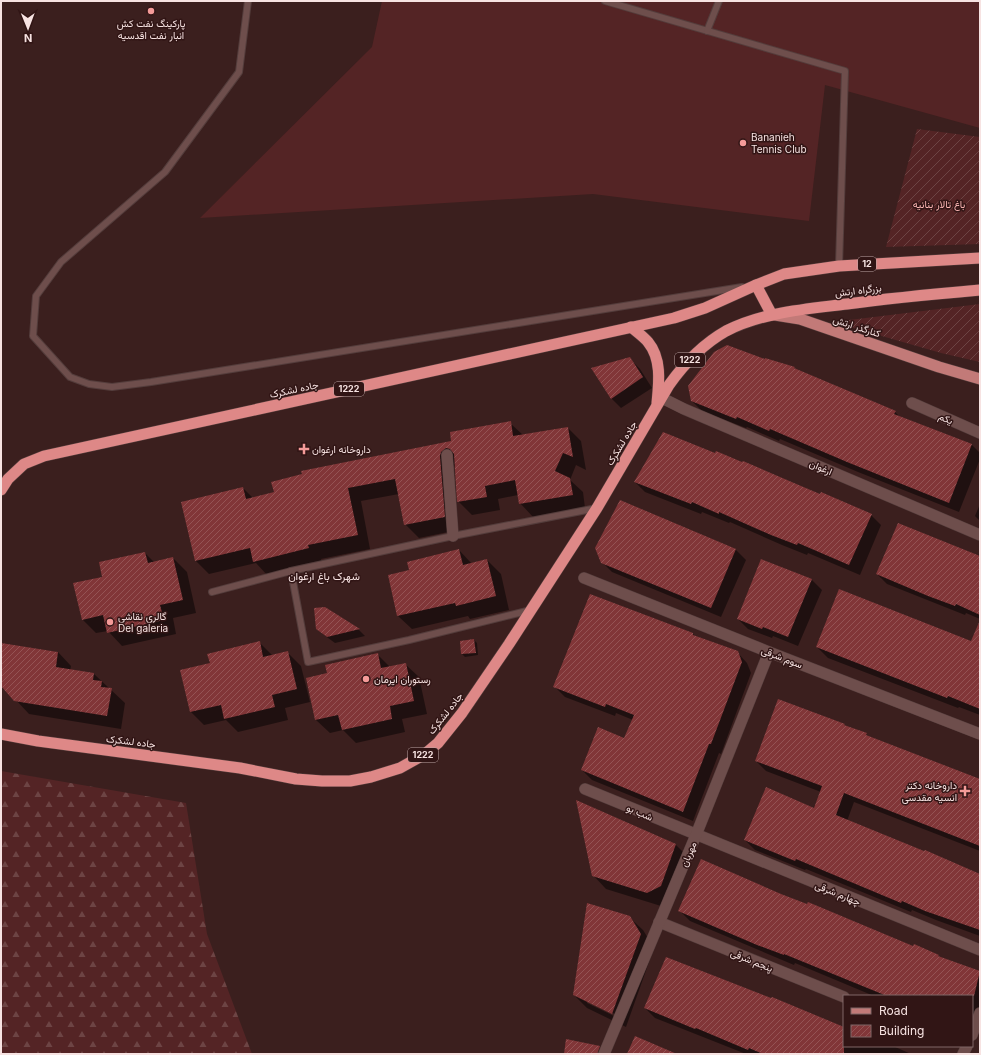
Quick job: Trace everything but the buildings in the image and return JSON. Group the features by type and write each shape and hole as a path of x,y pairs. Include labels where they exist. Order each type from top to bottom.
{"highway":[{"name":"12","path":"756,285 784,274 839,266 980,258"},
{"path":"756,285 772,315"},
{"name":"جاده لشکرک","path":"1,490 8,479 24,464 44,456 674,318 705,308 756,285"},
{"name":"بزرگراه ارتش","path":"772,315 831,306 980,290"},
{"name":"کنارگذر ارتش","path":"727,331 772,315"},
{"name":"1222","path":"632,327 649,343 657,360 659,374 656,408"},
{"name":"جاده لشکرک","path":"1,734 38,741 240,768 322,781 350,781 371,778 400,768 425,754 438,743 462,713 597,508 662,398 680,371 708,342 727,331"},
{"name":"1222","path":"1,727 38,741"}],"main road":[{"name":"کنارگذر ارتش","path":"772,315 800,319 980,379"},
{"path":"957,372 980,372"}],"street":[{"name":"ارغوان","path":"662,398 684,409 980,535"},
{"name":"یکم","path":"912,403 980,433"},
{"path":"448,455 453,536"},
{"name":"سوم شرقی","path":"584,578 980,734"},
{"name":"مهربان","path":"604,1054 696,835 769,652"},
{"name":"شب بو","path":"585,789 696,835"},
{"name":"چهارم شرقی","path":"696,835 980,950"},
{"name":"پنجم شرقی","path":"659,922 843,997"},
{"path":"973,1031 980,1013"}],"lane":[{"path":"248,1 239,72 165,172 61,262 36,296 33,336 70,377 90,384 112,387 135,384 756,285"},
{"path":"605,1 845,71 839,266"},
{"path":"708,31 719,1"},
{"path":"212,592 291,572 453,536 597,508"},
{"path":"291,572 308,662 408,640 531,610"}],"green space":[{"path":"382,1 980,1 980,128 825,85 809,221 593,194 200,218 372,47"},
{"name":"باغ تالار بنانیه","path":"917,129 980,137 980,244 886,247"},
{"path":"980,304 980,362 941,353 833,322"},
{"path":"1,771 186,803 207,934 252,1054 1,1054"}],"place":[{"name":"پارکینگ نفت کش انبار نفت اقدسیه","path":"151,11"},
{"name":"Bananieh Tennis Club","path":"743,143"},
{"name":"داروخانه ارغوان","path":"304,449"},
{"name":"گالرى نقاشى Del galeria","path":"110,622"},
{"name":"رستوران ايرمان","path":"366,679"},
{"name":"داروخانه دکتر انسیه مقدسی","path":"965,791"}],"district":[{"name":"شهرک باغ ارغوان","path":"324,576"}]}
